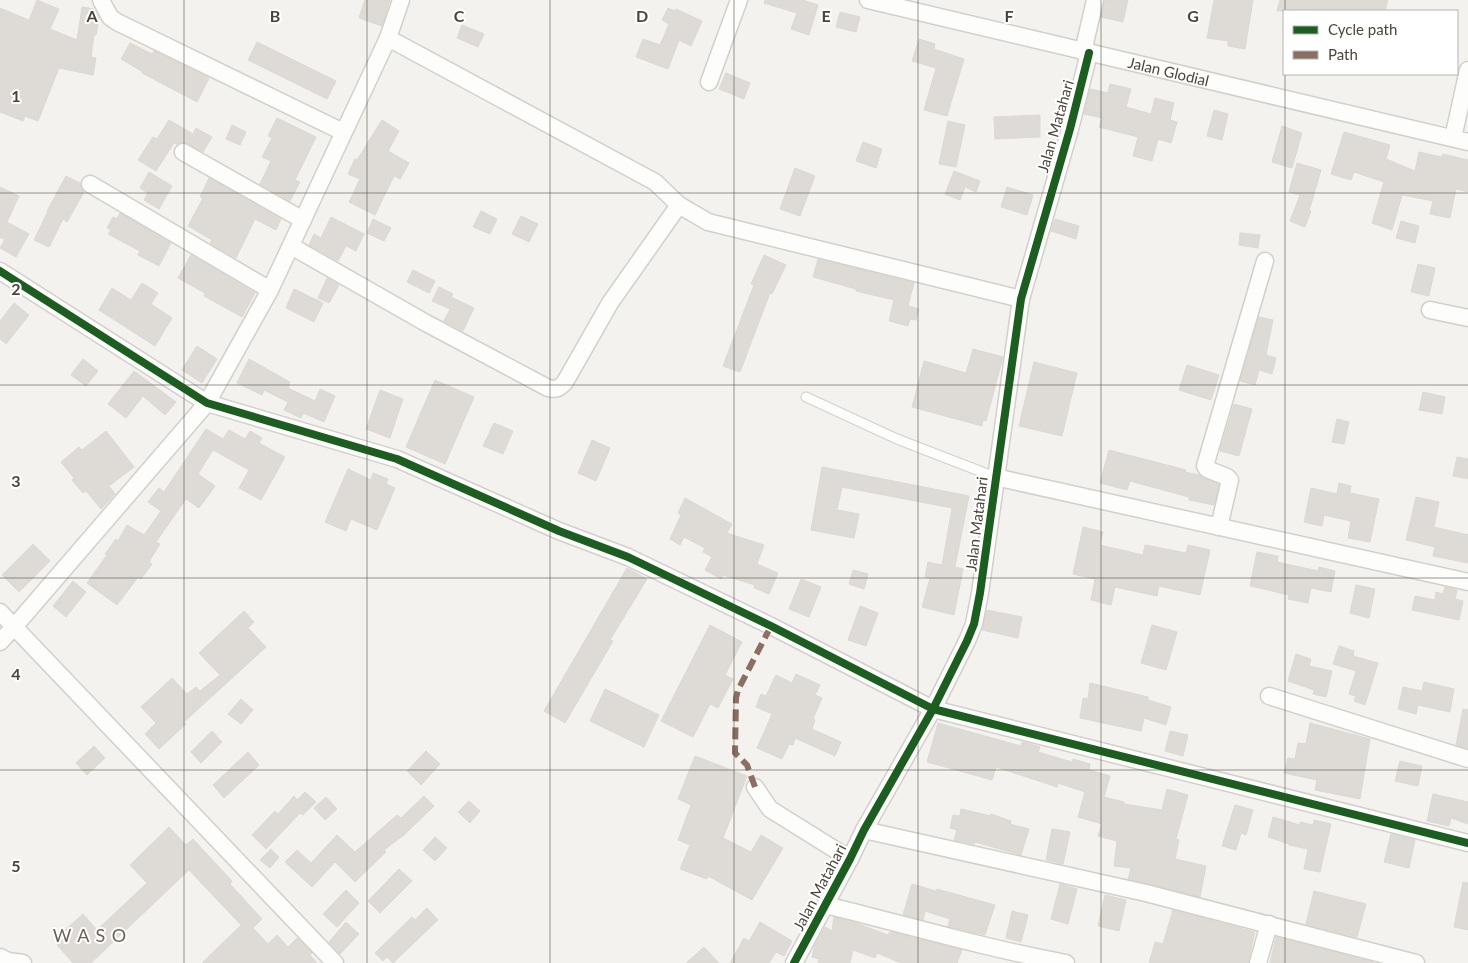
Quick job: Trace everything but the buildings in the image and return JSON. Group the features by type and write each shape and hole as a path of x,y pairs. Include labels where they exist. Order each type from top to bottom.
{"street":[{"path":"101,0 110,17 117,22 343,132"},
{"path":"0,642 207,403 270,290 388,38 401,0"},
{"path":"709,82 739,0"},
{"name":"Jalan Glodial","path":"868,0 1460,140"},
{"name":"Jalan Matahari","path":"794,963 864,830 933,709 974,624 980,593 1021,298 1070,129 1095,0"},
{"path":"388,38 655,182 679,205 708,222 1021,298"},
{"path":"1460,140 1468,70"},
{"path":"183,152 303,220"},
{"path":"90,184 270,290"},
{"path":"291,246 426,323 553,390 560,388 565,382 610,303 679,205"},
{"path":"1219,527 1230,480 1206,469 1205,466 1265,261"},
{"path":"0,270 207,403 397,459 559,531 628,557 771,626 933,709 1468,843"},
{"path":"1430,310 1468,318"},
{"path":"995,477 1468,582"},
{"path":"0,612 335,963"},
{"path":"1269,696 1468,758"},
{"path":"755,787 770,809 850,859"},
{"path":"864,830 1137,891 1416,963"},
{"path":"826,905 935,934 1066,963"},
{"path":"1258,963 1270,924"},
{"path":"0,957 8,961 20,963"}],"lane":[{"path":"806,397 897,439 995,477"}],"marked path":[{"path":"755,787 747,765 735,753 736,698 738,690 771,626"}],"cycle path":[{"path":"794,963 864,830 933,709 974,624 980,593 1021,299 1070,129 1089,53"},
{"path":"0,271 207,403 397,459 559,531 628,557 771,626 933,709 1468,843"}],"district":[{"name":"W A S O","path":"90,935"}]}
